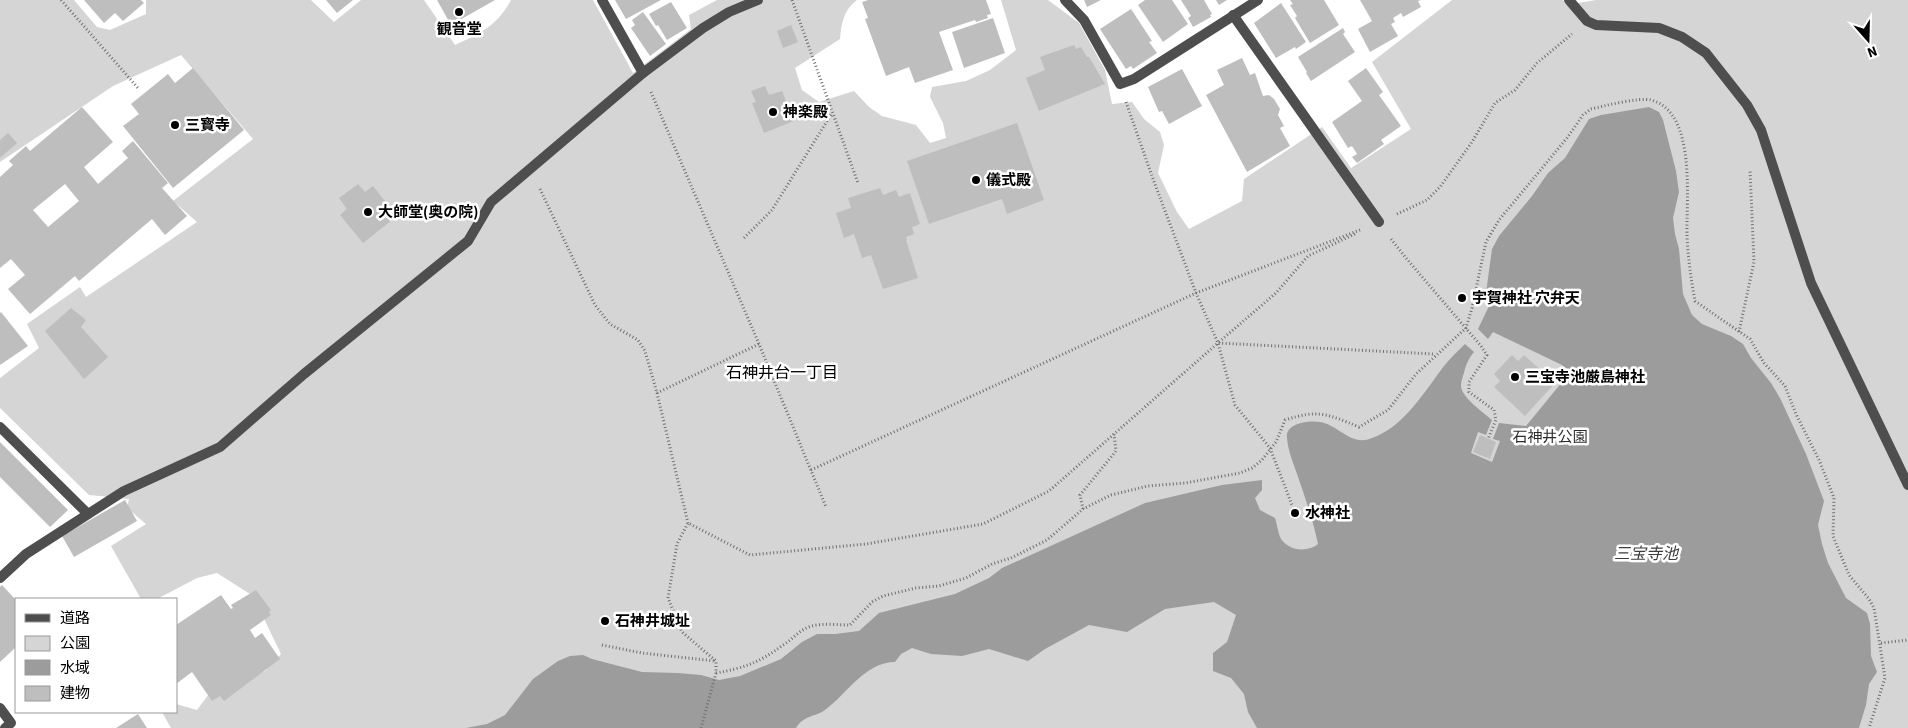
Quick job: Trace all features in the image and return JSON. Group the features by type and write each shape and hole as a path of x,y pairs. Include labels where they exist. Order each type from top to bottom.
{"street":[{"path":"602,0 643,73"},
{"path":"0,578 26,554 124,491 220,447 304,374 468,241 491,202 643,73 729,12 758,0"},
{"path":"1065,0 1084,20 1120,84 1134,79 1258,0"},
{"path":"1571,0 1587,21 1596,25 1660,28 1682,37 1706,53 1747,105 1760,130 1811,283 1908,485"},
{"path":"1233,16 1379,222"},
{"path":"0,427 88,514"},
{"path":"0,708 10,726"}],"path":[{"path":"61,0 138,88"},
{"path":"792,0 858,183"},
{"path":"688,523 750,556 866,544 983,524 1049,491 1276,293 1308,256 1427,200 1472,142 1496,103 1514,90 1537,63 1587,21"},
{"path":"643,73 759,344 826,507"},
{"path":"1120,84 1153,180 1196,293 1218,343 1235,404 1270,448 1292,505"},
{"path":"716,673 741,669 764,659 801,630 813,625 850,625 872,602 883,596 916,588 939,586 966,578 992,564 1011,558 1047,540 1083,509 1111,495 1148,486 1185,483 1240,473 1252,468 1262,460 1276,442 1285,420 1304,414 1321,413 1359,427 1388,410 1416,374 1435,354 1466,328 1486,242 1499,220 1583,115 1591,109 1650,100 1665,106 1676,119 1681,136 1686,160 1687,234 1695,301 1750,339 1764,363 1785,386 1796,414 1820,462 1834,498 1833,536 1849,575 1874,608 1881,643 1884,678 1869,728"},
{"path":"744,238 772,210 832,112"},
{"path":"1739,332 1754,262 1750,162 1768,154"},
{"path":"530,168 595,305 610,324 638,340 644,351 657,393 688,523 677,544 668,598 682,632 716,661 716,673 702,728"},
{"path":"811,470 1196,293 1379,222"},
{"path":"1379,222 1406,258 1482,346 1486,355 1470,382 1468,392 1494,410 1496,420 1488,438"},
{"path":"1218,343 1435,354"},
{"path":"657,393 759,344"},
{"path":"1083,509 1080,495 1116,450 1114,434"},
{"path":"1881,643 1908,640"},
{"path":"602,645 642,653 716,661"}],"green space":[{"name":"石神井公園","path":"0,0 74,0 97,27 110,30 146,14 146,0 311,0 334,22 361,0 424,0 455,45 488,28 506,9 511,0 593,0 633,73 691,29 689,15 717,0 857,0 844,17 840,39 795,68 802,90 819,102 854,91 869,107 882,116 916,125 930,143 946,138 943,123 930,97 932,87 966,81 990,70 1016,50 1001,0 1048,0 1079,23 1105,70 1112,104 1132,102 1144,119 1160,132 1164,145 1158,173 1177,212 1189,229 1242,201 1244,179 1322,127 1351,168 1411,129 1372,62 1452,0 1563,0 1566,5 1596,0 1908,0 1908,728 171,728 163,713 178,713 178,705 197,710 220,679 246,678 265,671 281,654 253,596 217,573 197,578 159,598 140,598 111,546 146,524 127,508 129,499 89,495 0,408 0,378 39,348 27,324 80,287 86,297 197,222 173,201 253,139 181,55 113,86 0,162"}],"water":[{"name":"三宝寺池","path":"1649,107 1659,112 1663,120 1676,171 1679,192 1673,218 1679,249 1683,294 1692,315 1702,324 1731,336 1743,344 1780,398 1806,454 1824,501 1818,525 1828,563 1846,598 1867,613 1870,624 1871,656 1877,672 1869,684 1866,705 1859,728 1257,728 1248,712 1244,694 1231,678 1213,671 1213,653 1227,642 1236,615 1214,602 1165,609 1127,632 1089,625 1045,649 1028,661 989,649 962,656 931,654 912,648 901,654 895,662 884,663 865,673 825,710 806,718 796,728 466,728 487,724 505,715 533,679 558,661 570,656 583,655 642,672 701,675 719,680 740,676 781,659 802,642 817,634 859,631 879,613 955,594 989,578 1002,568 1145,503 1222,485 1262,480 1262,490 1255,498 1260,510 1275,518 1279,535 1283,542 1292,548 1308,549 1318,544 1309,509 1288,447 1287,433 1290,429 1304,422 1315,421 1327,424 1358,440 1365,440 1384,433 1404,417 1446,363 1465,344 1474,352 1469,359 1461,382 1462,389 1473,404 1492,420 1486,435 1478,432 1471,453 1492,462 1500,441 1493,439 1499,423 1526,426 1567,376 1566,369 1562,365 1493,332 1488,339 1478,329 1489,306 1486,293 1492,249 1499,236 1548,173 1565,158 1589,119 1601,115"}],"building":[{"path":"84,0 141,0 144,3 123,21 115,13 104,23"},
{"path":"326,0 353,0 337,13"},
{"name":"観音堂","path":"437,0 495,0 451,25"},
{"path":"615,0 661,0 626,19"},
{"path":"868,0 986,0 991,14 987,15 988,18 976,22 975,20 939,32 953,70 915,83 909,67 886,76 865,19 868,18 862,2"},
{"path":"1084,0 1101,0 1087,7"},
{"path":"1145,0 1172,0 1188,24 1163,42 1138,5"},
{"path":"1181,0 1204,0 1212,14 1210,15 1211,17 1193,27 1188,18 1191,16"},
{"path":"1216,0 1227,0 1219,5"},
{"path":"1290,0 1324,0 1339,25 1310,43 1295,18 1297,16 1290,5 1293,4"},
{"path":"1360,0 1421,0 1418,1 1421,7 1403,17 1401,13 1393,18 1395,22 1391,24 1398,36 1370,52 1358,29 1372,21"},
{"path":"671,2 687,28 667,40 649,14"},
{"path":"1281,3 1306,42 1276,58 1254,23"},
{"path":"1131,9 1152,41 1149,42 1157,53 1133,69 1131,66 1126,69 1100,29"},
{"path":"643,12 666,44 650,56 631,28 635,25 632,20"},
{"path":"993,18 1005,53 964,68 952,32"},
{"path":"791,25 798,42 783,48 777,31"},
{"path":"1343,28 1345,32 1343,34 1355,52 1311,81 1298,57"},
{"path":"1074,45 1076,49 1081,47 1087,57 1089,57 1105,84 1039,111 1026,78 1045,70 1040,57"},
{"path":"1242,58 1250,75 1255,73 1263,96 1269,95 1280,109 1278,115 1284,126 1280,128 1290,146 1247,172 1206,95 1224,85 1217,70"},
{"path":"193,68 244,130 173,188 123,126 139,114 131,104 168,74 175,83"},
{"path":"1366,68 1383,92 1379,95 1401,126 1381,140 1384,144 1357,163 1352,157 1357,154 1352,146 1348,148 1332,122 1362,101 1348,81"},
{"path":"1182,69 1202,106 1169,124 1162,111 1159,112 1148,87"},
{"name":"神楽殿","path":"765,86 769,95 782,91 794,121 764,133 752,103 756,102 751,91"},
{"path":"82,107 113,142 84,167 98,184 128,158 122,151 133,141 168,183 162,188 187,216 165,235 152,219 79,281 75,276 30,314 8,289 25,275 11,259 0,268 0,177 13,165 9,161 26,146 30,151","holes":["65,184 79,201 48,227 33,210"]},
{"name":"儀式殿","path":"1017,123 1044,200 1007,214 1002,199 929,224 907,161"},
{"path":"8,133 17,143 0,158 0,140"},
{"name":"大師堂(奥の院)","path":"358,184 365,192 373,186 397,216 363,243 340,215 347,209 339,198"},
{"path":"880,188 883,195 896,190 899,197 910,193 920,224 912,227 914,234 906,237 918,278 883,289 871,255 862,258 854,234 844,238 836,213 851,208 848,198"},
{"path":"71,308 86,320 81,327 108,357 84,379 45,331"},
{"path":"0,313 28,346 0,365"},
{"path":"1512,355 1518,361 1524,355 1555,383 1525,416 1494,387 1500,381 1494,374"},
{"path":"1480,435 1496,442 1490,459 1473,452"},
{"path":"0,442 68,510 50,527 0,477"},
{"path":"125,500 137,521 74,557 62,536"},
{"path":"1298,507 1301,516 1293,519 1290,509"},
{"path":"2,585 15,599 15,648 0,662 0,587"},
{"path":"256,590 271,610 269,612 271,615 250,630 255,638 262,633 280,659 224,701 220,696 212,701 192,672 178,682 178,624 221,595 231,609 233,608 231,605"},
{"path":"138,714 147,728 116,728"}],"place":[{"name":"観音堂","path":"459,12"},
{"name":"神楽殿","path":"773,112"},
{"name":"三寳寺","path":"175,125"},
{"name":"儀式殿","path":"976,180"},
{"name":"大師堂(奥の院)","path":"368,212"},
{"name":"宇賀神社 穴弁天","path":"1462,298"},
{"name":"三宝寺池厳島神社","path":"1515,377"},
{"name":"水神社","path":"1295,513"},
{"name":"石神井城址","path":"605,621"}],"district":[{"name":"石神井台一丁目","path":"782,372"}]}
